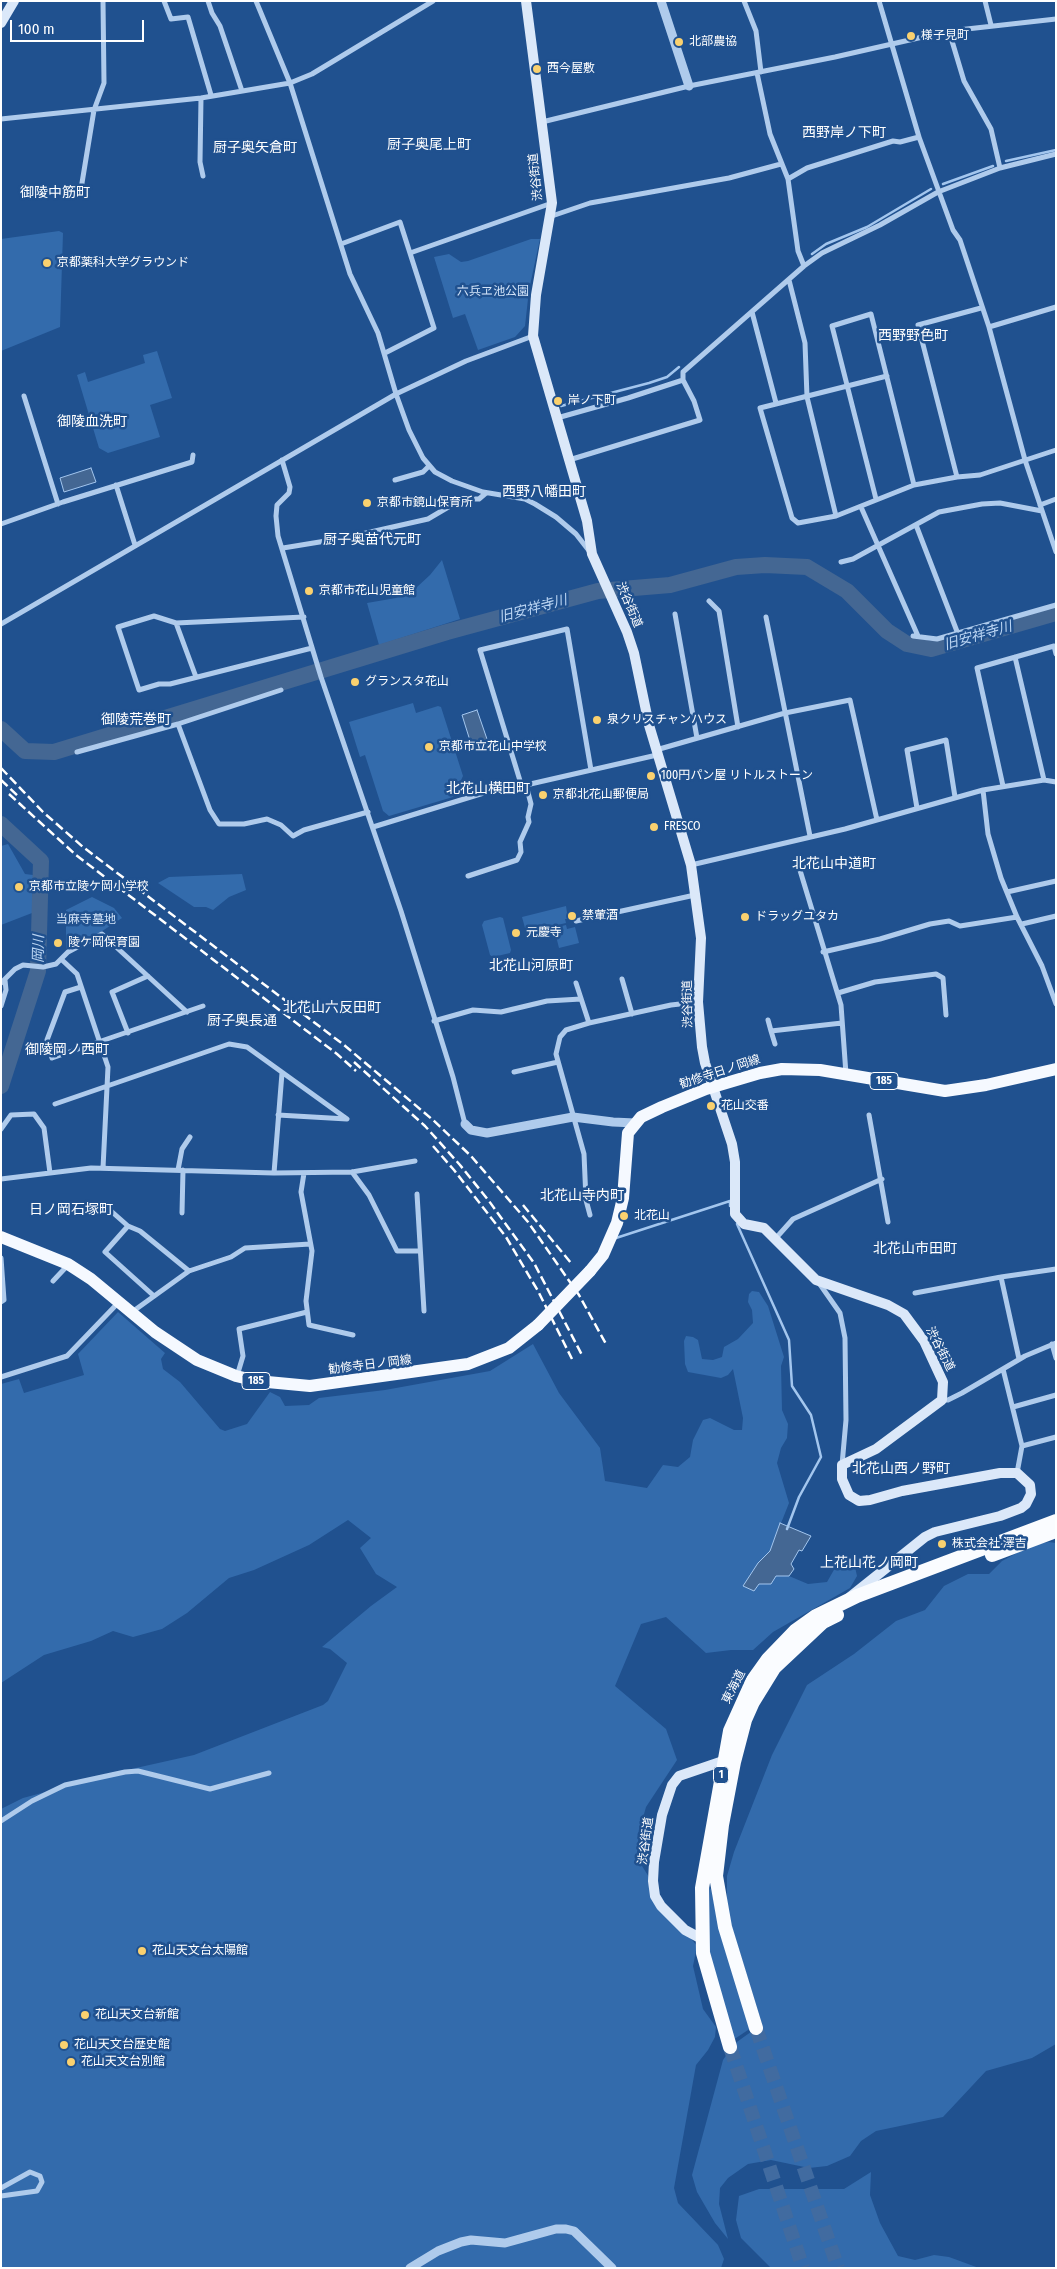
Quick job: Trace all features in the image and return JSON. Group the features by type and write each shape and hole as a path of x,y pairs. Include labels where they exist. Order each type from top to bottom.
{"highway":[{"name":"東海道","path":"730,2047 710,1985 702,1939 702,1888 723,1761 730,1731 753,1680 768,1659 795,1631 816,1616 844,1602 894,1582 1056,1520"},
{"name":"東海道","path":"756,2028 725,1927 716,1876 722,1825 734,1762 745,1720 753,1702 774,1668 823,1622 860,1603 1056,1532"}],"main road":[{"path":"1,23 14,1"},
{"name":"渋谷街道","path":"526,1 552,203 536,295 533,336 587,521 592,554 614,601 634,653 657,752 691,865 701,938 698,1002 705,1063 732,1144 735,1162 736,1214 744,1224 764,1228 816,1280 888,1306 904,1314 924,1341 932,1357 943,1382 942,1400"},
{"name":"勧修寺日ノ岡線","path":"1,1237 68,1264 120,1301 178,1349 197,1360 236,1376 272,1383 310,1386 468,1364 509,1348 538,1325 590,1271 603,1254 617,1223 623,1198 626,1138 635,1122 641,1117 706,1089 760,1073 782,1069 814,1070 922,1088 951,1090 986,1085 1056,1069"},
{"path":"844,1602 887,1566 935,1532 1000,1516 1021,1508 1026,1504 1031,1494 1030,1485 1017,1473 974,1476 902,1491 870,1500 859,1501 849,1495 844,1485 842,1465 876,1449 942,1400"},
{"path":"887,1566 888,1574 894,1582"},
{"name":"渋谷街道","path":"702,1939 685,1930 661,1906 656,1896 653,1881 654,1862 662,1815 672,1785 679,1776 723,1761"}],"street":[{"path":"81,188 94,110 104,83 103,1"},
{"path":"164,1 172,19 188,17 211,95"},
{"path":"208,1 212,14 220,26 242,91"},
{"path":"256,1 290,83 357,292 378,333 396,394 417,446 435,472 452,481 486,493 525,499 535,504 563,522 576,534 592,554"},
{"path":"1,119 201,98 290,83 312,74 433,1"},
{"path":"662,1 689,86"},
{"path":"744,1 756,31 759,72 770,134 788,178 798,251 804,266"},
{"path":"879,1 919,137 953,230 960,240 981,308 989,327 1025,460 1042,511 1053,535 1056,552"},
{"path":"985,1 991,25"},
{"path":"542,122 689,86 892,44 949,30 1056,19"},
{"path":"949,30 964,81 991,129 1000,168"},
{"path":"201,98 200,162 203,176"},
{"path":"788,178 807,168 893,141 900,142 919,137"},
{"path":"569,460 700,420 694,401 683,380 683,372 804,266 822,253 880,225 938,192 1000,168 1056,154"},
{"path":"549,217 590,203 729,178 781,164"},
{"path":"410,253 552,203"},
{"path":"341,244 400,222 434,328 385,353"},
{"path":"789,280 805,343 807,396 836,516"},
{"path":"989,327 1056,307"},
{"path":"957,476 918,324 981,308"},
{"path":"752,312 776,403"},
{"path":"876,500 832,326 871,314 914,485"},
{"path":"1,624 68,587 135,545 396,394 466,361 533,336"},
{"path":"886,376 760,408 792,518 798,523 836,516 914,485 957,476 980,475 1056,450"},
{"path":"557,418 683,380"},
{"path":"24,396 58,504"},
{"path":"1,524 116,485 192,462 193,454"},
{"path":"282,460 290,488 289,493 278,501 276,516 278,536 321,677 373,827 453,1077 465,1124 474,1131 494,1132 573,1117 613,1122 635,1122"},
{"path":"395,480 423,472 430,466"},
{"path":"116,485 135,545"},
{"path":"283,548 344,538 428,519 462,499 479,498 486,493"},
{"path":"1040,504 1056,499"},
{"path":"841,562 853,559 939,512 982,504 1000,503 1042,511"},
{"path":"861,507 915,636 937,639 1056,605"},
{"path":"916,525 958,634"},
{"path":"709,601 720,612 738,727"},
{"path":"675,614 697,738"},
{"path":"304,617 176,623 154,616 118,627 139,690 312,648"},
{"path":"766,617 810,836"},
{"path":"176,623 196,677"},
{"path":"468,876 517,860 522,852 520,842 529,822 530,804 480,650 567,629 591,770"},
{"path":"1003,786 977,668 1054,646 1056,654"},
{"path":"1016,657 1044,780"},
{"path":"77,752 178,724 281,690"},
{"path":"373,827 500,788 523,785 591,770 785,713 850,700 877,820"},
{"path":"178,724 210,810 218,824 244,824 267,819 281,825 292,836 304,830 368,812"},
{"path":"917,808 907,750 946,740 955,797"},
{"path":"691,865 877,820 983,790 1044,780 1056,782"},
{"path":"983,790 988,834 1007,892 1017,917 1042,966 1056,1004"},
{"path":"799,867 823,952 838,993 846,1075"},
{"path":"1007,892 1056,881"},
{"path":"576,921 695,895"},
{"path":"1022,924 1056,916"},
{"path":"823,952 880,939 930,924 949,921 960,926 1017,917"},
{"path":"1,1006 6,990 3,981 15,970 24,965 43,967 56,964 68,952 102,934 187,1012"},
{"path":"62,959 77,974 108,1067 103,1168"},
{"path":"838,993 875,982 936,974 943,978 946,1015"},
{"path":"128,1033 112,992 148,976"},
{"path":"622,979 632,1014"},
{"path":"576,983 589,1023"},
{"path":"81,987 65,992 47,1040 52,1058 204,1006"},
{"path":"434,1021 473,1010 501,1012 547,1001 581,999"},
{"path":"590,1215 586,1200 584,1154 556,1054 558,1042 563,1034 571,1028 698,1002"},
{"path":"768,1020 775,1044"},
{"path":"771,1031 842,1023"},
{"path":"54,1104 230,1044 247,1046 347,1119 278,1115"},
{"path":"514,1072 558,1062"},
{"path":"274,1173 282,1073"},
{"path":"1,1129 11,1115 34,1114 44,1128 50,1173"},
{"path":"869,1115 882,1179 888,1222"},
{"path":"182,1213 180,1170 182,1149 190,1137"},
{"path":"1,1179 103,1168 274,1173 352,1172 414,1161"},
{"path":"352,1172 369,1195 397,1251 420,1251"},
{"path":"304,1173 301,1192 312,1251 306,1301 309,1325 353,1335"},
{"path":"776,1238 793,1219 882,1179"},
{"path":"416,1194 424,1311"},
{"path":"111,1211 128,1226 140,1231 189,1271"},
{"path":"128,1226 105,1252 154,1296"},
{"path":"132,1312 189,1271 231,1258 245,1248 310,1244"},
{"path":"1,1258 4,1300 1,1302"},
{"path":"53,1281 68,1264"},
{"path":"915,1293 1056,1269"},
{"path":"1001,1277 1019,1359"},
{"path":"816,1280 840,1313 846,1338 846,1401 842,1465"},
{"path":"1,1377 67,1356 120,1301"},
{"path":"236,1376 243,1356 239,1329 308,1312"},
{"path":"942,1400 948,1400 1019,1359 1054,1344 1056,1358"},
{"path":"1003,1369 1022,1446 1017,1473"},
{"path":"1013,1407 1056,1395"},
{"path":"1022,1446 1056,1437"},
{"path":"1,1821 32,1801 64,1785 125,1772 138,1771 210,1789 269,1773"},
{"path":"1,2188 30,2172 40,2176 42,2182 37,2192 1,2196"},
{"path":"410,2268 438,2252 461,2242 471,2240 505,2243 556,2229 566,2229 574,2231 612,2268"}],"green space":[{"path":"59,231 63,233 60,327 1,351 1,239"},
{"name":"六兵ヱ池公園","path":"531,239 540,239 529,290 525,326 515,337 478,350 465,314 453,318 434,257 449,254 461,262 468,261"},
{"path":"157,351 172,398 150,405 160,437 108,453 99,448 77,375 85,372 88,382 145,363 143,355"},
{"path":"442,560 460,619 379,645 367,603 396,598 417,587"},
{"path":"413,703 416,713 438,706 441,707 463,776 453,797 389,816 383,811 365,755 360,757 349,722"},
{"name":"京都市立陵ケ岡小学校","path":"8,844 25,874 33,875 32,913 1,925 1,846"},
{"path":"242,874 246,890 229,897 213,910 206,907 194,907 158,883 169,877"},
{"name":"当麻寺墓地","path":"92,897 114,908 122,918 87,941 67,949 66,910"},
{"path":"566,906 568,919 565,919 566,923 536,930 525,928 522,917"},
{"path":"503,918 511,950 510,953 493,957 490,955 482,925 484,921"},
{"path":"566,925 567,929 575,927 579,943 559,948 554,928"},
{"path":"752,1291 759,1292 768,1306 784,1357 781,1366 782,1410 788,1424 787,1438 781,1448 777,1463 789,1503 770,1551 758,1563 759,1584 776,1576 789,1576 808,1584 827,1582 835,1568 843,1561 855,1567 857,1576 850,1588 773,1632 753,1650 706,1653 666,1617 641,1624 615,1686 666,1729 677,1760 646,1807 639,1832 637,1858 674,1917 697,1946 693,1966 703,2009 716,2027 715,2037 708,2050 696,2065 674,2188 678,2203 718,2245 724,2259 721,2268 1,2268 1,1809 23,1798 127,1770 194,1755 323,1705 328,1701 347,1663 330,1649 322,1647 397,1587 376,1574 360,1548 371,1538 348,1520 309,1545 254,1570 229,1578 187,1613 162,1629 133,1637 113,1631 91,1641 44,1655 1,1683 1,1384 19,1379 24,1393 84,1375 78,1354 118,1312 165,1353 161,1359 163,1369 180,1382 220,1429 225,1431 247,1424 270,1392 280,1397 285,1406 309,1405 319,1398 385,1390 490,1371 533,1344 559,1393 600,1448 605,1481 647,1488 663,1465 678,1467 690,1457 693,1440 703,1420 710,1418 734,1430 742,1430 743,1418 733,1369 728,1375 721,1378 688,1372 685,1364 684,1341 686,1336 698,1340 702,1359 713,1360 722,1357 724,1347 738,1339 753,1323 752,1310 748,1302 749,1294"},
{"path":"1049,1542 1056,1543 1056,2044 1032,2058 986,2071 943,2117 876,2131 861,2141 850,2156 827,2166 809,2168 771,2160 748,2164 728,2178 720,2188 719,2204 728,2239 715,2223 697,2192 692,2175 723,2060 734,2044 762,2024 727,1911 727,1876 734,1852 772,1755 807,1685 854,1654 896,1621 925,1610 944,1586 968,1574 989,1574 1002,1561 1032,1545"},
{"path":"708,1887 711,1889 721,1937 751,2028 733,2040 714,1979 708,1943"},
{"path":"871,2172 870,2195 880,2223 898,2256 915,2260 934,2255 949,2257 979,2268 771,2268 741,2238 736,2220 739,2196 759,2189 844,2189"}],"shaded area":[{"path":"91,468 96,482 64,492 60,478"},
{"path":"477,710 488,742 472,747 462,715"},
{"path":"780,1523 811,1536 802,1551 799,1550 791,1564 794,1569 789,1576 776,1576 771,1584 759,1584 754,1591 743,1586 758,1563 770,1551"}],"waterway":[{"path":"1006,161 1056,150"},
{"path":"943,184 993,166"},
{"path":"812,254 826,244 867,227 931,189"},
{"path":"561,406 649,383 667,377 679,367"},
{"name":"旧安祥寺川","path":"1,729 25,751 54,752 447,632 598,591 670,585 736,567 765,565 807,567 847,591 887,631 907,644 931,649 1056,613"},
{"name":"岡川","path":"1,824 41,861 38,971 1,1086"},
{"path":"616,1238 730,1201 730,1206"},
{"path":"737,1224 789,1340 792,1386 811,1415 821,1457 799,1497 787,1529"}],"tunnel":[{"path":"756,2028 838,2268"},
{"path":"730,2047 803,2268"}],"railway":[{"path":"1,768 43,812 83,847 344,1045 433,1120 471,1156 528,1222 579,1295 606,1344"},
{"path":"1,780 19,797"},
{"path":"9,794 76,855 337,1054 356,1071"},
{"path":"354,1062 425,1126 489,1201 534,1263 582,1355"},
{"path":"433,1146 506,1237 538,1291 572,1359"},
{"path":"523,1205 571,1263"}],"place":[{"name":"様子見町","path":"911,36"},
{"name":"北部農協","path":"679,42"},
{"name":"西今屋敷","path":"537,69"},
{"name":"京都薬科大学グラウンド","path":"47,263"},
{"name":"岸ノ下町","path":"558,401"},
{"name":"京都市鏡山保育所","path":"367,503"},
{"name":"京都市花山児童館","path":"309,591"},
{"name":"グランスタ花山","path":"355,682"},
{"name":"泉クリスチャンハウス","path":"597,720"},
{"name":"京都市立花山中学校","path":"429,747"},
{"name":"100円パン屋 リトルストーン","path":"651,776"},
{"name":"京都北花山郵便局","path":"543,795"},
{"name":"FRESCO","path":"654,827"},
{"name":"京都市立陵ケ岡小学校","path":"19,887"},
{"name":"禁葷酒","path":"572,916"},
{"name":"ドラッグユタカ","path":"745,917"},
{"name":"元慶寺","path":"516,933"},
{"name":"陵ケ岡保育園","path":"58,943"},
{"name":"花山交番","path":"711,1106"},
{"name":"北花山","path":"624,1216"},
{"name":"株式会社 澤吉","path":"942,1544"},
{"name":"花山天文台太陽館","path":"142,1951"},
{"name":"花山天文台新館","path":"85,2015"},
{"name":"花山天文台歴史館","path":"64,2045"},
{"name":"花山天文台別館","path":"71,2062"}],"district":[{"name":"西野岸ノ下町","path":"844,133"},
{"name":"厨子奥尾上町","path":"429,145"},
{"name":"厨子奥矢倉町","path":"255,148"},
{"name":"御陵中筋町","path":"55,193"},
{"name":"西野野色町","path":"913,336"},
{"name":"御陵血洗町","path":"92,422"},
{"name":"西野八幡田町","path":"544,492"},
{"name":"厨子奥苗代元町","path":"372,540"},
{"name":"御陵荒巻町","path":"136,720"},
{"name":"北花山横田町","path":"488,789"},
{"name":"北花山中道町","path":"834,864"},
{"name":"北花山河原町","path":"531,966"},
{"name":"北花山六反田町","path":"332,1008"},
{"name":"厨子奥長通","path":"242,1021"},
{"name":"御陵岡ノ西町","path":"67,1050"},
{"name":"北花山寺内町","path":"582,1196"},
{"name":"日ノ岡石塚町","path":"71,1210"},
{"name":"北花山市田町","path":"915,1249"},
{"name":"北花山西ノ野町","path":"901,1469"},
{"name":"上花山花ノ岡町","path":"869,1563"}]}
